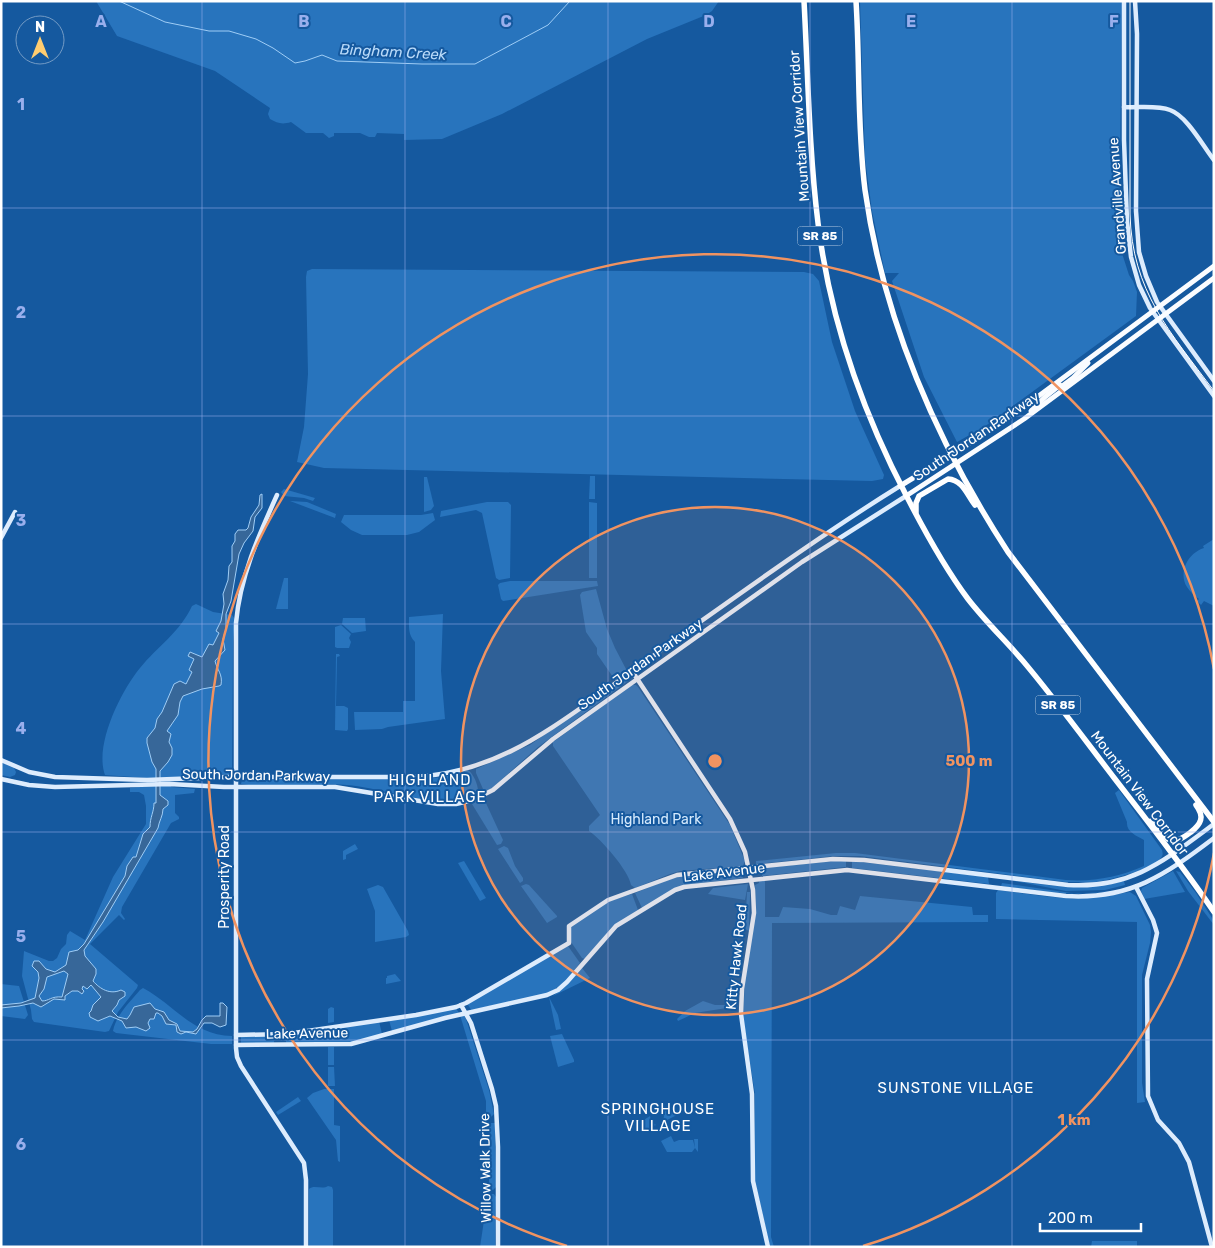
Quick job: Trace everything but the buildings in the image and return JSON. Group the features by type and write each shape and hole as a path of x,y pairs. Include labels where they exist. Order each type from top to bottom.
{"highway":[{"name":"Mountain View Corridor","path":"804,1 815,190 826,274 844,344 868,416 900,486 919,522 968,599 1023,661 1172,854 1214,912"},
{"path":"856,1 862,152 871,226 880,268 910,363 930,412 982,512 1008,552 1214,823"},
{"path":"919,522 915,510 917,499 948,479 960,483 982,512"},
{"path":"1126,794 1164,836 1170,840 1182,839 1198,827 1201,821 1199,809 1155,751 1139,724"}],"main road":[{"name":"South Jordan Parkway","path":"906,496 1024,419 1096,354 1214,266"},
{"name":"South Jordan Parkway","path":"900,486 1060,386 1158,320 1214,278"}],"street":[{"name":"Grandville Avenue","path":"1124,1 1126,221 1129,243 1137,278 1152,312 1214,396"},
{"name":"Grandville Avenue","path":"1136,1 1136,211 1137,236 1143,268 1160,306 1214,381"},
{"path":"1124,107 1164,108 1177,113 1183,118 1214,160"},
{"name":"South Jordan Parkway","path":"1,779 29,785 62,787 235,777 414,777 447,774 501,756 533,740 812,543 900,486"},
{"name":"Prosperity Road","path":"277,495 248,564 238,605 235,636 236,1045 239,1063 304,1163 306,1180 306,1247"},
{"name":"South Jordan Parkway","path":"170,782 235,787 341,788 438,804 467,802 480,798 493,790 553,739 818,551 906,496"},
{"path":"1,538 15,512"},
{"name":"Kitty Hawk Road","path":"632,671 730,819 743,845 752,879 754,913 742,989 742,1024 752,1094 753,1180 768,1247"},
{"name":"South Jordan Parkway","path":"1,760 21,769 46,776 147,782"},
{"name":"Lake Avenue","path":"236,1035 286,1034 411,1016 461,1005 569,943 569,926 608,900 672,876 833,859 858,859 1058,884 1089,886 1108,884 1131,877 1154,866 1214,823"},
{"name":"Lake Avenue","path":"236,1045 351,1044 466,1013 543,996 558,990 567,982 616,926 675,890 687,886 847,870 1072,896 1103,895 1136,887 1159,877 1214,838"},
{"path":"1136,887 1153,920 1157,934 1147,979 1148,1096 1158,1120 1178,1144 1189,1162 1212,1247"},
{"name":"Willow Walk Drive","path":"461,1005 466,1013 496,1106 498,1139 498,1247"}],"green space":[{"path":"96,1 719,1 712,11 706,15 647,39 502,114 442,139 404,140 404,134 377,133 375,137 369,137 360,133 334,133 334,136 329,138 323,133 306,133 291,122 275,122 270,119 268,114 270,108 215,71 117,36"},
{"path":"860,1 1122,1 1119,244 1129,275 1137,292 1136,316 984,427 957,442 924,377 892,281 899,273 885,273 872,211 865,158"},
{"path":"312,269 804,272 813,274 819,281 832,342 855,411 884,475 883,479 872,481 324,468 297,462 304,427 308,374 306,277 307,271"},
{"path":"590,476 595,476 595,499 589,499"},
{"path":"424,477 427,477 434,506 431,510 424,512"},
{"path":"284,489 315,498 313,501 284,496 281,492"},
{"path":"290,501 307,502 336,514 335,518"},
{"path":"487,502 508,502 511,505 510,578 499,580 496,578 482,513 476,510 440,517 441,511"},
{"path":"589,502 597,503 597,578 589,578"},
{"path":"433,513 435,520 419,532 407,535 362,535 351,530 341,522 344,515 421,515"},
{"path":"1214,539 1214,606 1204,601 1201,605 1197,601 1199,599 1191,592 1184,581 1184,569 1193,554 1204,548 1203,546"},
{"path":"284,578 288,578 288,609 276,609"},
{"path":"510,581 597,581 598,586 503,601 498,585"},
{"path":"596,589 607,629 626,669 625,673 615,680 597,654 597,648 586,632 580,595 582,592"},
{"path":"196,604 213,612 232,615 235,619 233,642 232,773 229,775 218,774 170,779 171,787 195,789 194,793 175,795 175,813 179,819 171,823 122,907 121,913 125,919 119,915 90,944 138,985 118,1012 109,1031 34,1022 22,976 24,951 53,961 66,944 67,935 70,931 85,940 113,877 146,824 144,795 139,792 130,792 130,788 147,786 146,778 105,775 103,749 111,719 125,690 140,668 175,632 192,606"},
{"path":"443,614 441,671 445,719 382,729 355,730 354,712 403,712 403,701 415,701 415,642 410,634 409,617"},
{"path":"343,618 365,618 366,631 352,633 342,624"},
{"path":"341,625 351,634 349,648 335,647 335,627"},
{"path":"336,654 340,656 337,657 336,706 348,708 347,731 335,730"},
{"path":"627,677 628,681 538,747 491,789 487,791 483,789 476,769 530,745"},
{"name":"Highland Park","path":"632,685 638,687 730,825 745,861 743,866 680,871 635,888 631,885 614,856 589,831 589,826 600,815 553,746 553,742"},
{"path":"1,762 14,768 15,775 10,777 1,775"},
{"path":"468,770 476,781 478,793 464,799 449,801 414,798 347,785 267,786 241,784 242,780 434,778 454,775"},
{"path":"1119,790 1163,854 1161,858 1149,866 1102,881 1065,882 860,856 834,856 756,864 756,861 836,853 855,853 1066,880 1106,878 1144,866 1144,840 1132,833 1128,828 1115,793"},
{"path":"480,799 485,801 503,840 501,844 497,845 472,804"},
{"path":"355,844 358,849 346,855 346,859 343,860 343,851"},
{"path":"504,846 508,848 515,866 523,878 523,881 520,883 498,849"},
{"path":"464,861 486,898 480,901 458,863"},
{"path":"846,861 846,867 762,876 762,868"},
{"path":"852,861 988,877 989,884 852,868"},
{"path":"739,870 743,878 685,885 642,908 635,893 678,876"},
{"path":"1173,871 1185,892 1144,899 1141,891 1142,888"},
{"path":"1176,871 1180,872 1196,893 1214,921 1214,925 1188,891"},
{"path":"759,880 765,881 765,917 779,917 783,907 810,909 837,915 840,906 855,910 860,896 972,907 973,915 988,915 988,922 772,923 771,1237 774,1247 770,1247 754,1176 755,1094 743,1019 745,979 756,908 755,885 759,883"},
{"path":"1009,880 1081,887 1124,881 1125,885 1105,890 1066,891"},
{"path":"1002,883 1073,893 1047,892 1001,886"},
{"path":"748,884 745,900 708,894 713,888"},
{"path":"378,885 383,887 408,931 409,935 406,937 375,942 375,911 367,889"},
{"path":"529,885 557,917 547,923 521,886"},
{"path":"998,890 1074,899 1130,892 1136,896 1150,925 1151,932 1142,975 1142,1083 1145,1102 1137,1103 1137,922 996,919 996,893"},
{"path":"747,892 750,892 749,931 745,929"},
{"path":"632,894 638,910 613,926 585,959 582,958 571,942 571,926 606,902"},
{"path":"568,946 580,963 564,983 547,994 471,1010 467,1003"},
{"path":"582,968 590,978 553,996 568,984"},
{"path":"395,974 401,981 386,984 387,976"},
{"path":"1,984 19,986 28,1015 25,1019 1,1016"},
{"path":"143,988 195,1025 218,1034 232,1036 232,1044 211,1044 116,1033 113,1031 120,1014"},
{"path":"549,997 558,1015 561,1029 556,1030"},
{"path":"703,1001 715,1005 734,1005 733,1007 695,1013 678,1021 677,1019 685,1011"},
{"path":"334,1008 334,1022 328,1023 328,1009"},
{"path":"456,1008 459,1013 392,1031 389,1020"},
{"path":"460,1015 465,1016 489,1090 494,1114 491,1117 486,1117 486,1101"},
{"path":"379,1021 382,1034 352,1042 286,1043 286,1035"},
{"path":"562,1034 574,1062 558,1067 550,1036"},
{"path":"241,1036 274,1036 274,1043 241,1044"},
{"path":"328,1047 334,1047 334,1065 328,1065"},
{"path":"328,1067 334,1067 335,1086 328,1086"},
{"path":"324,1089 334,1089 334,1125 340,1126 340,1162 338,1161 336,1140 307,1098 313,1093"},
{"path":"298,1097 301,1101 278,1115 276,1112"},
{"path":"672,1106 677,1115 663,1122 664,1116 660,1112"},
{"path":"650,1116 651,1121 656,1125 643,1131 641,1127 637,1128 636,1125"},
{"path":"489,1123 495,1123 496,1187 493,1190 489,1190"},
{"path":"671,1136 674,1142 693,1140 695,1148 692,1152 667,1152 661,1141"},
{"path":"694,1139 698,1139 698,1152 695,1148"},
{"path":"332,1187 333,1190 333,1247 309,1247 309,1189"},
{"path":"488,1194 494,1194 496,1197 495,1247 480,1247"},
{"path":"1092,1241 1137,1241 1137,1247 1091,1247"}],"shaded area":[{"path":"262,494 262,508 255,517 253,531 239,554 231,601 226,614 226,629 223,639 225,650 215,661 221,675 221,685 183,696 178,715 167,731 171,734 169,742 172,748 172,755 160,771 160,795 168,801 168,805 163,809 158,828 103,922 84,950 85,956 96,969 93,981 102,989 113,992 121,990 125,992 125,996 119,1000 112,1011 118,1017 127,1019 134,1007 150,1003 155,1009 164,1012 169,1020 177,1024 180,1031 193,1032 206,1016 220,1016 220,1003 223,1003 227,1007 226,1025 220,1027 212,1023 204,1023 196,1034 186,1032 181,1034 177,1032 176,1025 166,1024 158,1013 156,1013 154,1019 150,1019 148,1023 150,1028 146,1031 136,1027 126,1028 122,1021 110,1016 98,1021 90,1017 89,1013 93,1005 101,997 91,985 87,989 83,986 82,989 84,991 82,994 78,991 72,991 65,996 65,1000 54,999 41,1007 33,1003 1,1008 1,1005 21,1003 35,998 39,978 38,972 32,966 34,961 39,961 46,969 55,972 66,965 69,952 78,950 84,944 125,876 127,866 133,857 136,857 143,834 150,827 154,803 156,803 156,769 152,762 147,738 155,728 157,719 174,684 180,681 186,684 192,672 189,670 194,659 188,656 190,652 202,657 209,644 213,645 219,633 216,631 221,621 224,604 223,594 228,580 229,566 232,562 232,546 235,541 235,534 238,530 246,530 248,528 251,517 259,505 260,495","holes":["64,971 68,974 62,997 42,1001 39,996 44,989 47,977"]}],"waterway":[{"name":"Bingham Creek","path":"119,1 165,22 209,31 229,31 256,39 295,63 322,55 337,61 422,64 475,64 548,25 570,1"}],"tram line":[{"path":"1130,1 1130,214 1132,241 1138,266 1156,309 1214,391"}],"district":[{"name":"HIGHLAND PARK VILLAGE","path":"430,788"},
{"name":"SUNSTONE VILLAGE","path":"956,1088"},
{"name":"SPRINGHOUSE VILLAGE","path":"658,1118"}]}
